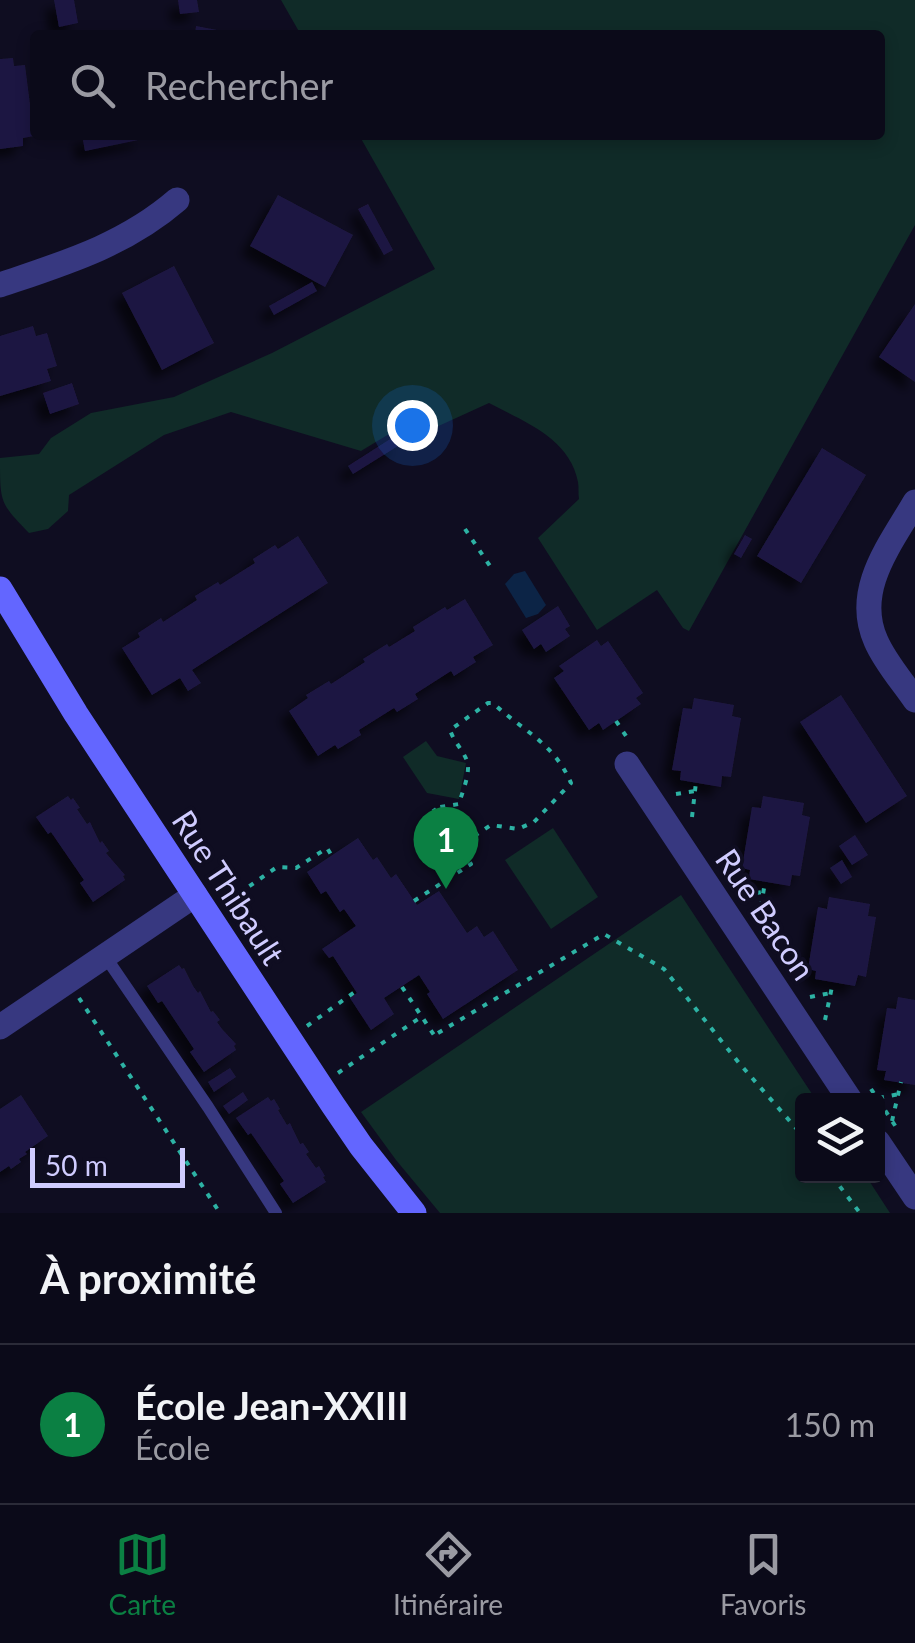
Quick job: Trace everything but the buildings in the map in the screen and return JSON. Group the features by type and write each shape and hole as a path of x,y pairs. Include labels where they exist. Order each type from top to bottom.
{"street":[{"path":"0,285 114,243 178,200"},
{"path":"915,502 881,561 868,596 876,643 915,700"},
{"name":"Rue Thibault","path":"0,589 84,727 321,1086 361,1146 414,1213"},
{"name":"Rue Bacon","path":"627,764 845,1093"},
{"path":"0,1027 105,956 202,905"},
{"path":"885,1132 915,1197"}],"lane":[{"path":"105,956 276,1213"}],"path":[{"path":"465,529 494,572"},
{"path":"414,901 471,864 433,808 460,804 468,767 450,730 488,703 493,704 540,738 570,783 534,822 518,829 491,825 459,846"},
{"path":"692,817 696,782"},
{"path":"676,794 694,791"},
{"path":"202,905 276,867 296,868 327,848 332,856"},
{"path":"759,919 765,882"},
{"path":"743,896 763,892"},
{"path":"402,987 436,1034 604,934 664,969 795,1127"},
{"path":"68,981 220,1213"},
{"path":"826,1020 833,982"},
{"path":"290,1039 356,990"},
{"path":"810,997 831,993"},
{"path":"321,1086 422,1017"},
{"path":"885,1132 900,1082"},
{"path":"885,1096 898,1094"},
{"path":"837,1183 860,1213"}],"green space":[{"path":"281,0 915,0 915,225 689,631 657,590 597,630 538,538 579,499 573,467 555,442 489,403 421,434 399,428 361,451 231,412 164,435 69,495 68,511 48,529 29,533 7,508 2,494 0,458 39,454 51,438 91,413 174,397 272,353 435,269 362,140 885,140 885,30 298,30"},
{"path":"426,741 437,756 466,763 459,799 427,793 403,757"},
{"path":"553,828 598,897 551,929 505,860"},
{"path":"681,895 811,1093 795,1093 795,1183 871,1183 890,1213 440,1213 361,1112"}],"water":[{"path":"525,571 546,605 538,614 526,618 505,584 514,574"}],"place":[{"name":"École Jean-XXIII","path":"446,889"}]}
